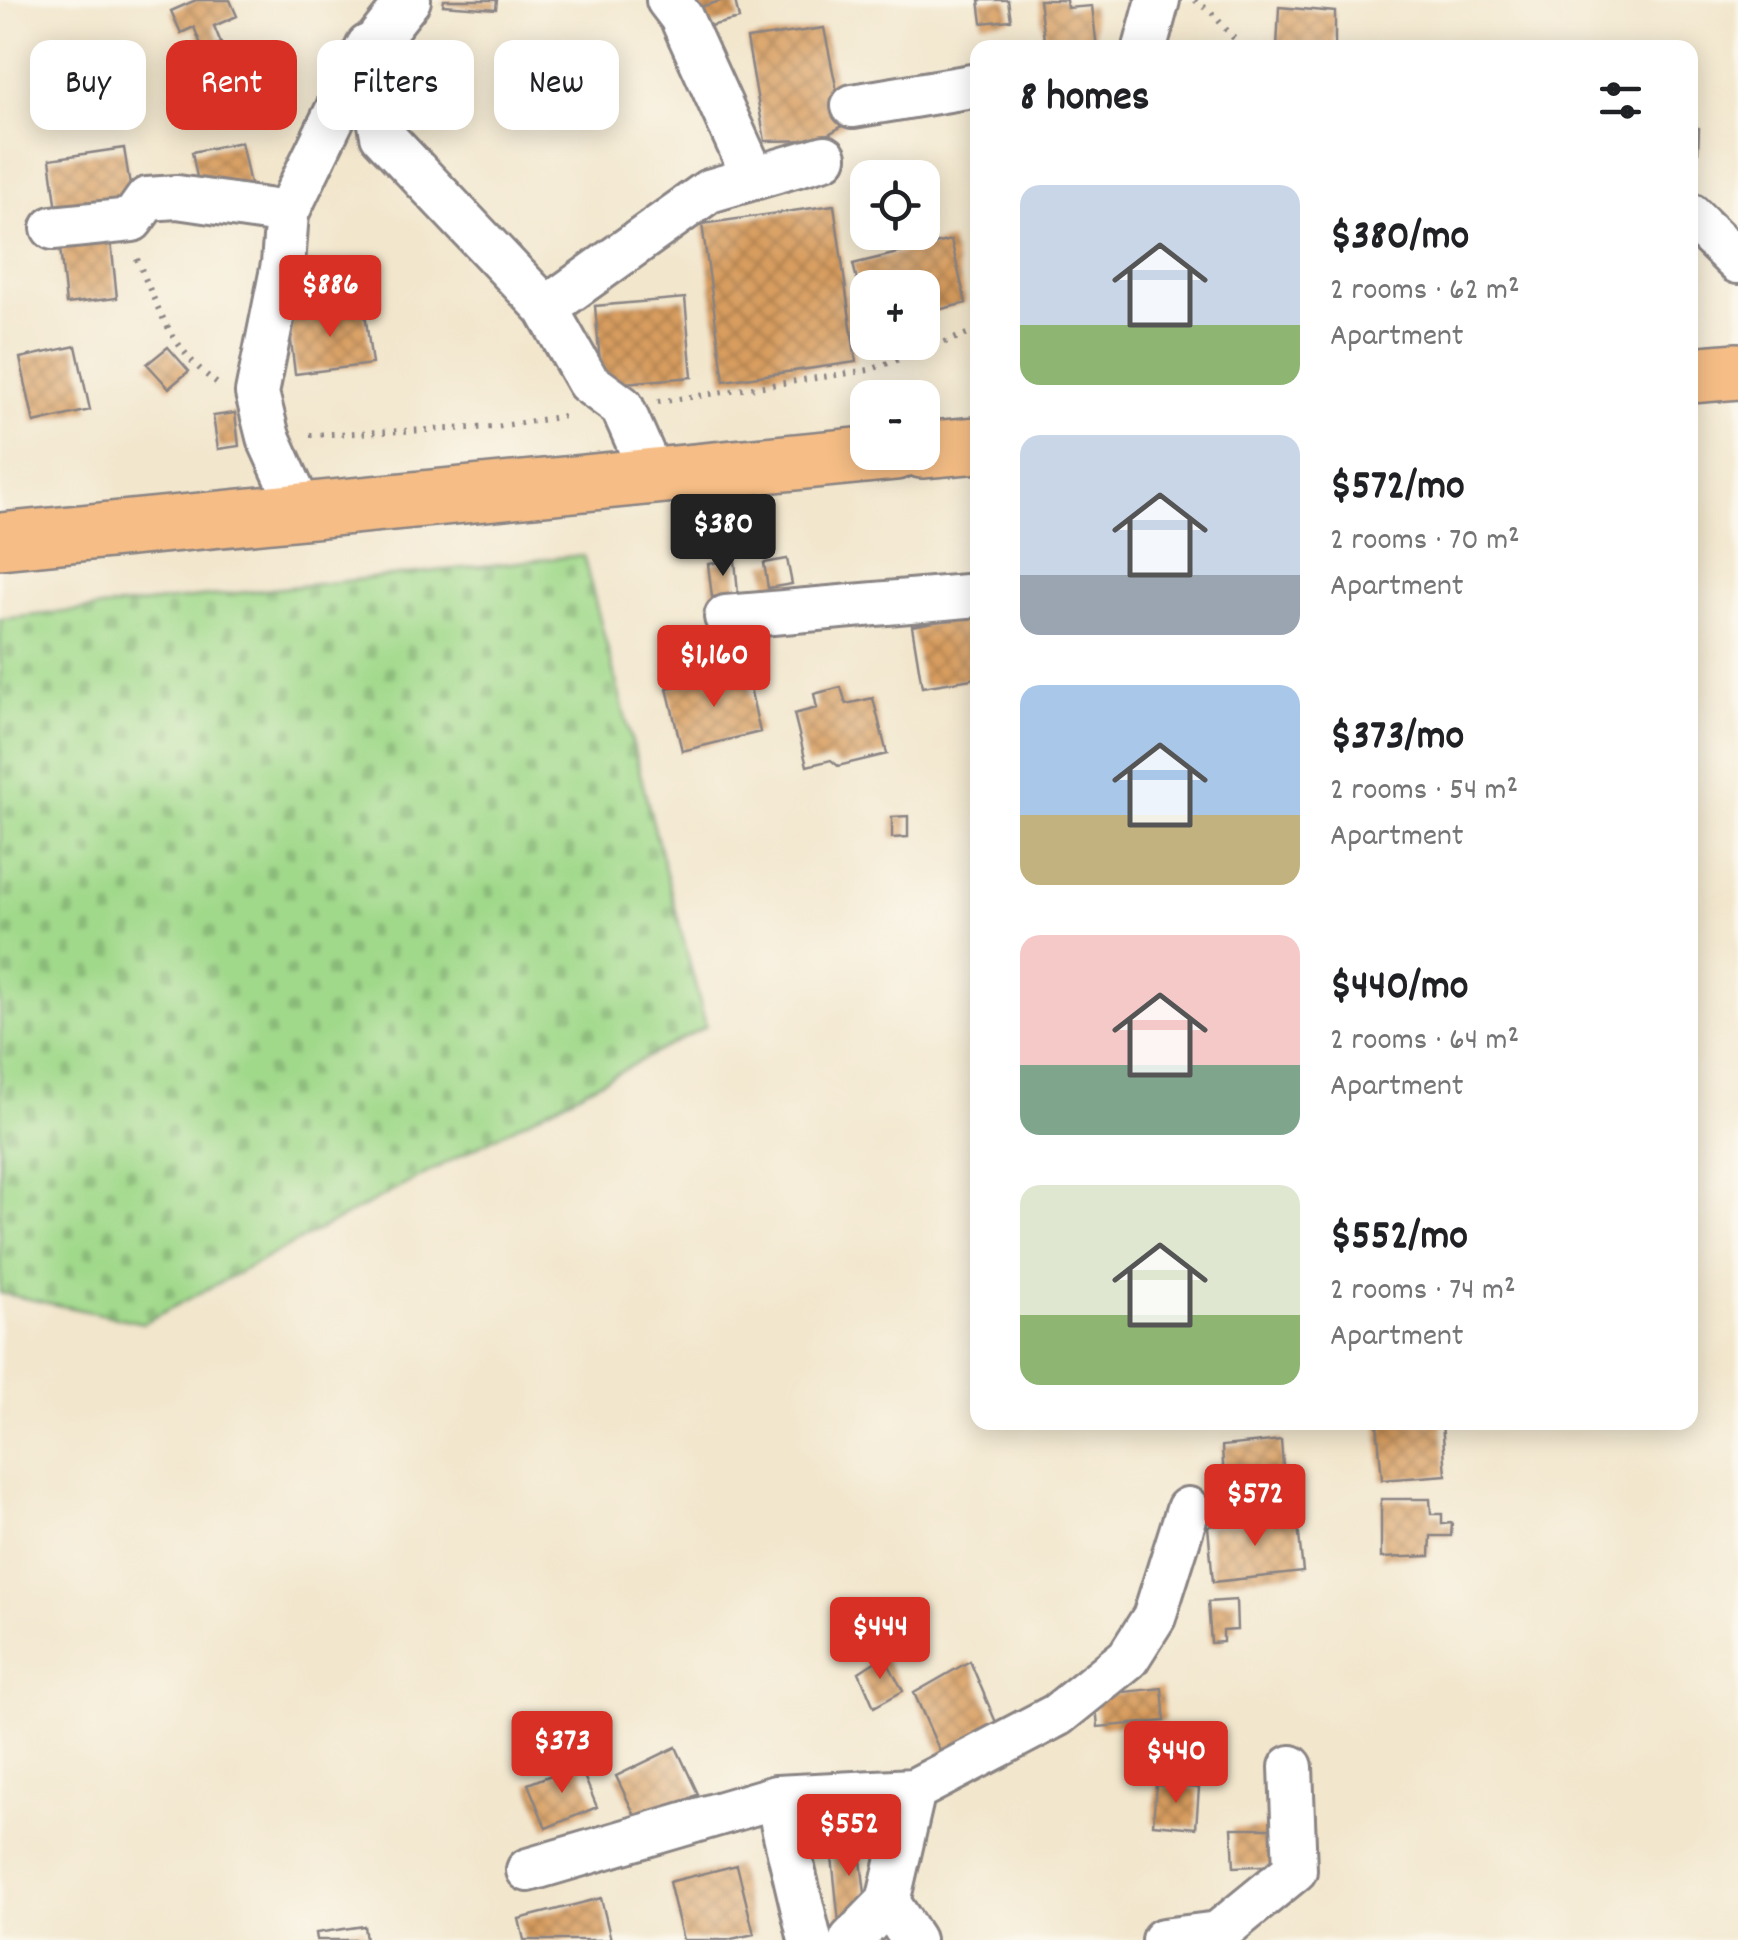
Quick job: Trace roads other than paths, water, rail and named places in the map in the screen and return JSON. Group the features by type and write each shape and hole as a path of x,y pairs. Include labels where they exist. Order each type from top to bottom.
{"main road":[{"path":"1698,374 1738,370"},
{"path":"940,448 970,445"},
{"path":"0,541 850,457"}],"street":[{"path":"369,40 374,0"},
{"path":"377,40 409,0"},
{"path":"668,0 681,17 754,178"},
{"path":"1146,40 1158,0"},
{"path":"854,106 970,86"},
{"path":"302,510 268,437 257,394 284,264 287,213 328,130"},
{"path":"381,130 546,308 588,382 622,407 653,476"},
{"path":"546,308 709,191 826,158"},
{"path":"53,228 132,220 147,199 177,197 287,213"},
{"path":"1698,223 1738,262"},
{"path":"726,617 970,597"},
{"path":"528,1870 776,1797 914,1790 1058,1716 1128,1658 1154,1617 1188,1509"},
{"path":"1163,1940 1218,1933 1295,1870 1291,1767"},
{"path":"851,1940 888,1902 914,1790"},
{"path":"776,1797 810,1940"},
{"path":"888,1902 912,1940"}]}
